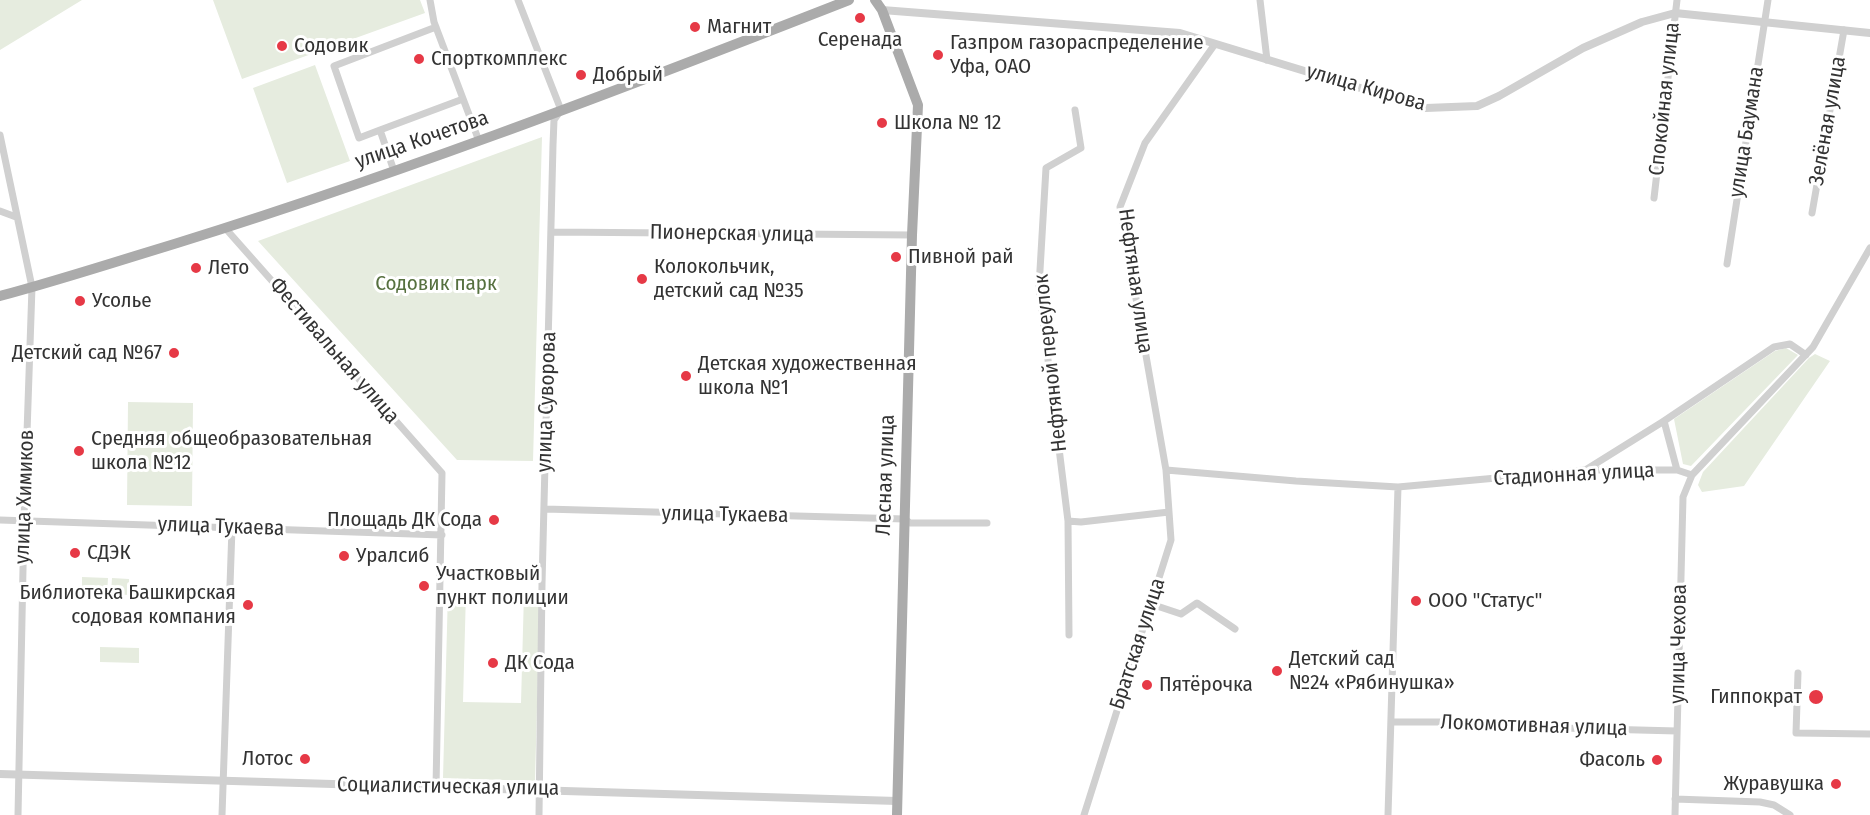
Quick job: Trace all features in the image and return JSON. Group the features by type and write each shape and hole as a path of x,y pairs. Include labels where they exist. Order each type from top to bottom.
{"main road":[{"name":"улица Кочетова","path":"0,296 226,229 549,118 561,110 849,0"},
{"name":"Лесная улица","path":"875,0 882,10 918,105 912,235 897,815"}],"street":[{"path":"430,0 436,27 479,141"},
{"path":"518,0 561,110"},
{"path":"1260,0 1267,60"},
{"name":"Спокойная улица","path":"1654,198 1677,0"},
{"name":"улица Баумана","path":"1726,264 1768,0"},
{"name":"улица Кирова","path":"882,10 1180,33 1426,108 1478,106 1583,48 1642,22 1675,13 1870,33"},
{"path":"436,27 334,66 359,138 463,99"},
{"name":"Зелёная улица","path":"1812,213 1844,30"},
{"name":"Нефтяная улица","path":"1166,470 1120,207 1145,143 1215,44"},
{"name":"Нефтяной переулок","path":"1069,635 1068,521 1039,286 1046,168 1081,148 1075,110"},
{"name":"улица Суворова","path":"539,815 552,232 549,118"},
{"path":"380,130 394,171"},
{"name":"улица Химиков","path":"0,135 32,288 24,520 18,815"},
{"path":"0,211 16,217"},
{"name":"Фестивальная улица","path":"226,229 442,474 442,535"},
{"name":"Пионерская улица","path":"552,232 912,235"},
{"path":"1692,475 1813,347 1870,248"},
{"path":"1584,470 1664,421 1774,347 1790,344 1806,355"},
{"path":"1664,421 1677,470"},
{"name":"Стадионная улица","path":"1166,470 1398,487 1584,470 1677,470 1692,475"},
{"name":"Братская улица","path":"1084,815 1171,540 1166,470"},
{"name":"улица Чехова","path":"1675,815 1683,497 1692,475"},
{"path":"1388,815 1398,487"},
{"name":"улица Тукаева","path":"545,509 905,519 910,523 987,523"},
{"path":"1068,521 1081,522 1169,512"},
{"name":"улица Тукаева","path":"0,519 442,535"},
{"path":"222,815 232,528"},
{"path":"435,787 442,535"},
{"path":"1151,604 1181,614 1197,603 1234,629"},
{"path":"1797,673 1796,733 1870,734"},
{"name":"Локомотивная улица","path":"1391,722 1455,722 1486,726 1677,731"},
{"name":"Социалистическая улица","path":"0,774 897,801"},
{"path":"1675,799 1768,803 1790,815"}],"green space":[{"path":"0,0 82,0 0,50"},
{"name":"Содовик","path":"213,0 420,0 425,13 242,79"},
{"path":"315,65 350,161 287,183 253,88"},
{"name":"Содовик парк","path":"542,137 533,461 457,460 258,241"},
{"path":"1786,348 1798,355 1691,466 1683,464 1674,419 1775,351"},
{"path":"1815,354 1830,361 1744,486 1702,492 1698,485 1703,472"},
{"path":"128,402 193,403 192,506 127,505"},
{"path":"82,577 108,578 107,594 82,593"},
{"path":"112,578 129,579 129,595 111,594"},
{"path":"448,591 466,592 463,702 521,703 524,593 540,594 535,781 443,778"},
{"path":"100,647 139,648 139,663 100,662"}],"place":[{"name":"Серенада","path":"860,18"},
{"name":"Магнит","path":"695,27"},
{"name":"Содовик","path":"282,46"},
{"name":"Газпром газораспределение Уфа, ОАО","path":"938,55"},
{"name":"Спорткомплекс","path":"419,59"},
{"name":"Добрый","path":"581,75"},
{"name":"Школа № 12","path":"882,123"},
{"name":"Пивной рай","path":"896,257"},
{"name":"Лето","path":"196,268"},
{"name":"Колокольчик, детский сад №35","path":"642,279"},
{"name":"Усолье","path":"80,301"},
{"name":"Детский сад №67","path":"174,353"},
{"name":"Детская художественная школа №1","path":"686,376"},
{"name":"Средняя общеобразовательная школа №12","path":"79,451"},
{"name":"Площадь ДК Сода","path":"494,520"},
{"name":"СДЭК","path":"75,553"},
{"name":"Уралсиб","path":"344,556"},
{"name":"Участковый пункт полиции","path":"424,586"},
{"name":"ООО \"Статус\"","path":"1416,601"},
{"name":"Библиотека Башкирская содовая компания","path":"248,605"},
{"name":"ДК Сода","path":"493,663"},
{"name":"Детский сад №24 «Рябинушка»","path":"1277,671"},
{"name":"Пятёрочка","path":"1147,685"},
{"name":"Гиппократ","path":"1816,697"},
{"name":"Лотос","path":"305,759"},
{"name":"Фасоль","path":"1657,760"},
{"name":"Журавушка","path":"1836,784"}]}
